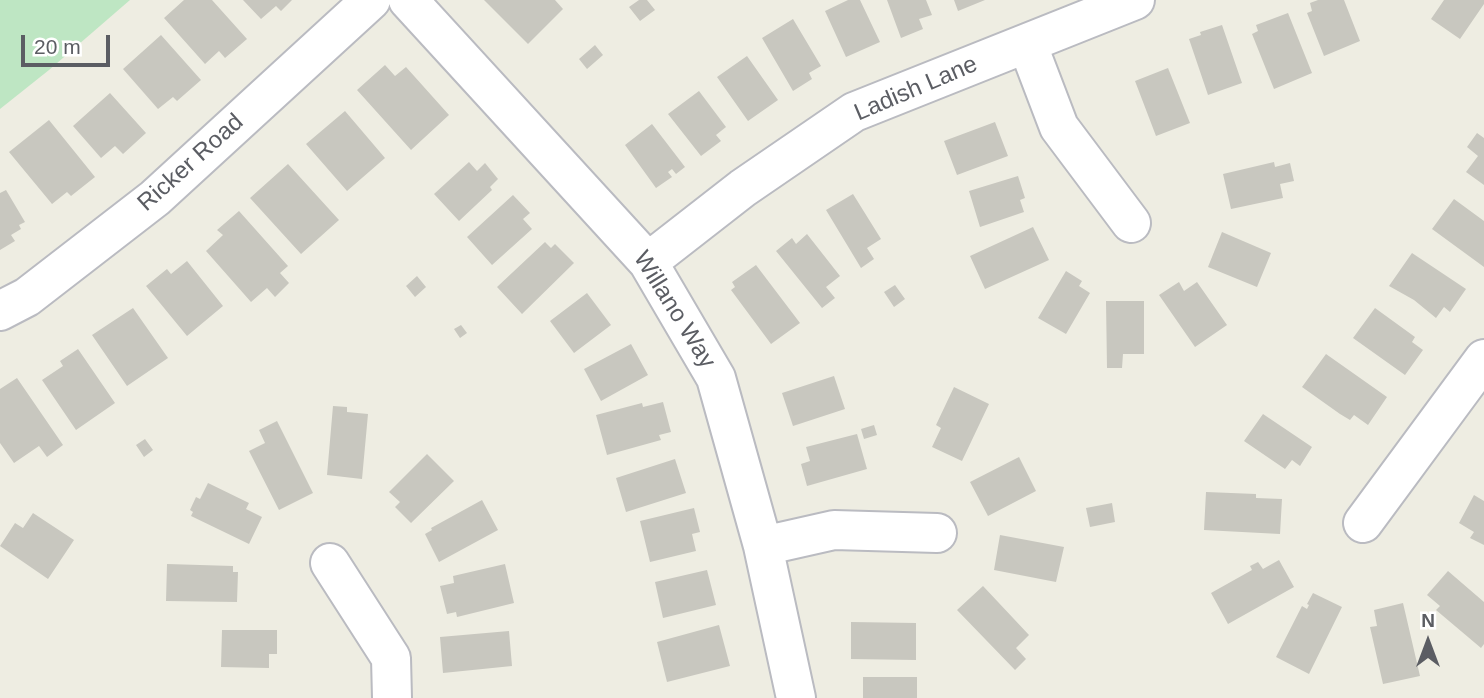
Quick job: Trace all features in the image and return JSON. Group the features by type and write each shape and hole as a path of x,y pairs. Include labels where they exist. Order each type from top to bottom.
{"street":[{"name":"Ricker Road","path":"0,311 27,297 155,198 371,0"},
{"name":"Willano Way","path":"408,0 648,262 716,378 763,547 796,698"},
{"name":"Ladish Lane","path":"648,262 743,188 854,112 1135,0"},
{"path":"1027,43 1059,127 1131,223"},
{"path":"1363,523 1484,359"},
{"path":"763,547 834,530 937,533"},
{"path":"330,563 391,658 391,698"}],"green space":[{"path":"0,0 130,0 0,109"}],"building":[{"path":"184,0 212,0 247,39 225,58 219,51 205,64 164,18"},
{"path":"243,0 292,0 281,11 276,6 261,19"},
{"path":"484,0 555,0 563,9 528,44"},
{"path":"639,0 647,0 655,10 640,21 629,7"},
{"path":"848,0 860,0 880,42 846,57 825,11"},
{"path":"887,0 926,0 932,15 919,19 923,29 901,38"},
{"path":"954,0 985,0 958,11"},
{"path":"1318,0 1344,0 1360,41 1324,56 1307,13 1312,11 1310,3"},
{"path":"1444,0 1484,0 1460,39 1431,19"},
{"path":"1288,13 1312,73 1274,89 1252,34 1258,31 1256,25"},
{"path":"793,19 821,66 809,73 812,79 793,91 762,38"},
{"path":"1222,25 1242,83 1208,95 1189,39 1201,35 1200,32"},
{"path":"161,35 201,80 177,101 173,97 158,109 123,69"},
{"path":"595,45 603,55 587,69 579,59"},
{"path":"747,56 778,100 748,121 717,77"},
{"path":"385,65 395,76 406,67 449,115 411,150 357,90"},
{"path":"1168,68 1190,123 1156,136 1135,81"},
{"path":"699,91 726,127 716,135 721,141 701,156 668,114"},
{"path":"110,93 146,133 123,154 115,146 101,158 73,126"},
{"path":"345,111 385,158 347,191 306,144"},
{"path":"49,120 95,177 71,196 67,192 52,204 9,152"},
{"path":"995,122 1008,156 957,175 944,141"},
{"path":"652,124 685,167 676,174 672,169 668,172 672,177 656,188 625,145"},
{"path":"1477,133 1484,138 1484,185 1466,172 1478,156 1467,147"},
{"path":"469,162 477,171 485,163 498,179 490,187 492,190 459,221 434,194"},
{"path":"1274,162 1275,167 1290,163 1294,181 1280,184 1283,198 1231,209 1223,174"},
{"path":"288,164 339,220 301,254 250,198"},
{"path":"1018,176 1025,198 1020,200 1024,212 980,227 969,191"},
{"path":"6,190 25,222 19,225 21,229 11,235 15,241 0,250 0,193"},
{"path":"853,194 881,239 867,248 874,259 861,268 826,210"},
{"path":"513,195 530,213 523,219 532,229 492,265 467,237"},
{"path":"1454,199 1484,221 1484,267 1432,229"},
{"path":"239,211 288,266 280,273 289,283 275,297 267,288 251,302 206,251 223,235 217,230"},
{"path":"1033,227 1049,260 985,289 970,256"},
{"path":"1222,232 1271,253 1257,287 1208,267"},
{"path":"807,234 840,276 826,287 835,298 822,308 776,251 792,238 796,244"},
{"path":"545,242 551,248 555,244 574,263 522,314 497,287"},
{"path":"1412,253 1466,289 1450,312 1444,307 1436,318 1414,300 1389,286"},
{"path":"187,261 223,306 187,336 146,286 167,269 171,274"},
{"path":"756,265 800,323 771,344 731,290 735,287 732,282"},
{"path":"1066,271 1082,281 1079,286 1090,293 1066,334 1038,318"},
{"path":"417,276 426,287 415,297 406,286"},
{"path":"1179,282 1184,291 1197,282 1227,325 1195,347 1159,295"},
{"path":"895,285 905,299 894,307 884,292"},
{"path":"587,293 611,325 574,353 550,321"},
{"path":"1106,301 1144,301 1144,354 1123,354 1122,368 1107,368"},
{"path":"133,308 168,358 127,386 92,335"},
{"path":"1375,308 1415,337 1412,342 1423,350 1405,375 1353,338"},
{"path":"461,325 467,333 460,338 454,329"},
{"path":"631,344 648,375 601,401 584,369"},
{"path":"78,349 115,403 76,430 42,380 63,366 60,361"},
{"path":"1326,354 1387,397 1368,425 1354,415 1350,420 1302,387"},
{"path":"834,376 845,409 793,426 782,393"},
{"path":"17,378 63,445 47,457 39,446 14,463 0,443 0,389"},
{"path":"954,387 989,404 962,461 932,447 941,428 936,425"},
{"path":"663,402 671,432 659,435 661,440 607,455 596,415 642,403 643,407"},
{"path":"333,406 347,407 347,412 368,414 362,479 327,475"},
{"path":"1263,414 1312,447 1300,466 1292,460 1285,469 1244,441"},
{"path":"277,421 313,493 279,510 249,451 265,443 259,430"},
{"path":"874,425 877,435 864,439 861,429"},
{"path":"857,434 867,469 807,486 801,464 810,461 806,447"},
{"path":"145,439 153,450 144,457 136,445"},
{"path":"427,454 454,481 411,523 395,507 400,502 389,492"},
{"path":"1019,457 1036,491 988,516 970,482"},
{"path":"675,459 686,493 626,512 616,478"},
{"path":"208,483 249,503 246,509 262,517 249,544 191,516 193,512 190,510 196,497 200,499"},
{"path":"1206,492 1256,494 1256,498 1282,499 1280,534 1204,530"},
{"path":"1474,495 1484,501 1484,545 1470,538 1474,532 1459,523"},
{"path":"482,500 498,530 439,562 425,534"},
{"path":"1112,503 1115,522 1090,527 1086,508"},
{"path":"694,508 700,532 692,534 696,551 650,562 640,521"},
{"path":"33,513 74,540 48,579 0,546 15,523 23,528"},
{"path":"1000,535 1064,547 1056,582 994,570"},
{"path":"1279,560 1294,587 1228,624 1211,593 1252,570 1250,566 1258,562 1263,569"},
{"path":"167,564 233,566 233,572 238,572 237,602 166,601"},
{"path":"505,564 514,603 457,617 456,612 447,614 440,586 454,583 453,576"},
{"path":"707,570 716,605 663,618 655,582"},
{"path":"1448,571 1484,602 1484,644 1481,648 1436,610 1440,606 1427,595"},
{"path":"983,586 1029,635 1016,648 1026,659 1015,670 957,610"},
{"path":"1313,593 1342,607 1309,674 1276,657 1302,606 1307,609"},
{"path":"1403,603 1420,676 1383,684 1370,627 1377,626 1374,610"},
{"path":"851,622 916,623 916,660 851,659"},
{"path":"719,625 730,666 667,682 657,642"},
{"path":"222,630 277,630 277,654 269,654 269,668 221,667"},
{"path":"509,631 512,666 443,673 440,637"},
{"path":"863,677 917,677 917,698 863,698"}]}
